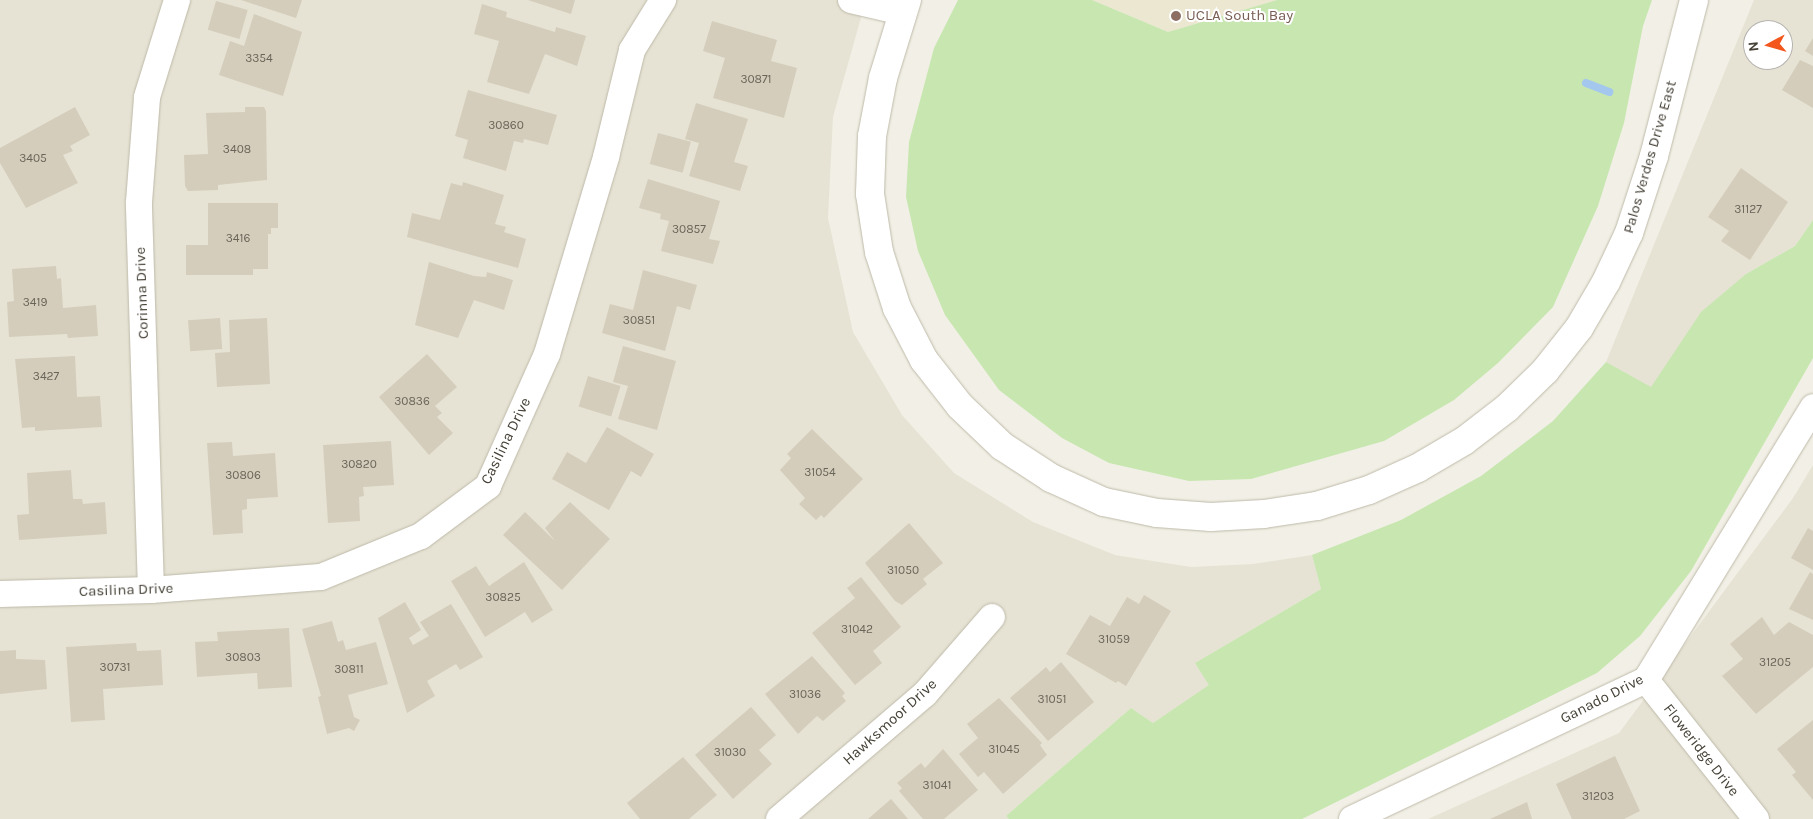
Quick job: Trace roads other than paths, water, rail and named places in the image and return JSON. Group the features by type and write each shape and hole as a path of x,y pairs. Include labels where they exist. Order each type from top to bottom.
{"street":[{"name":"Corinna Drive","path":"151,590 139,202 147,97 178,0"},
{"name":"Casilina Drive","path":"0,594 151,590 321,577 421,536 488,486 547,354 606,157 632,50 663,0"},
{"path":"851,0 904,6"},
{"name":"Palos Verdes Drive East","path":"904,6 883,78 872,136 870,194 879,252 897,308 924,360 960,406 995,440 1051,478 1104,502 1157,513 1211,517 1264,514 1308,507 1369,490 1418,468 1464,441 1507,408 1545,371 1579,328 1606,282 1629,233 1654,156 1694,0"},
{"name":"Ganado Drive","path":"1352,819 1646,680 1813,407"},
{"name":"Hawksmoor Drive","path":"778,819 925,694 992,617"},
{"name":"Floweridge Drive","path":"1646,680 1756,819"}],"waterway":[{"path":"1586,83 1609,92"}],"place":[{"name":"UCLA South Bay","path":"1176,16"}]}
